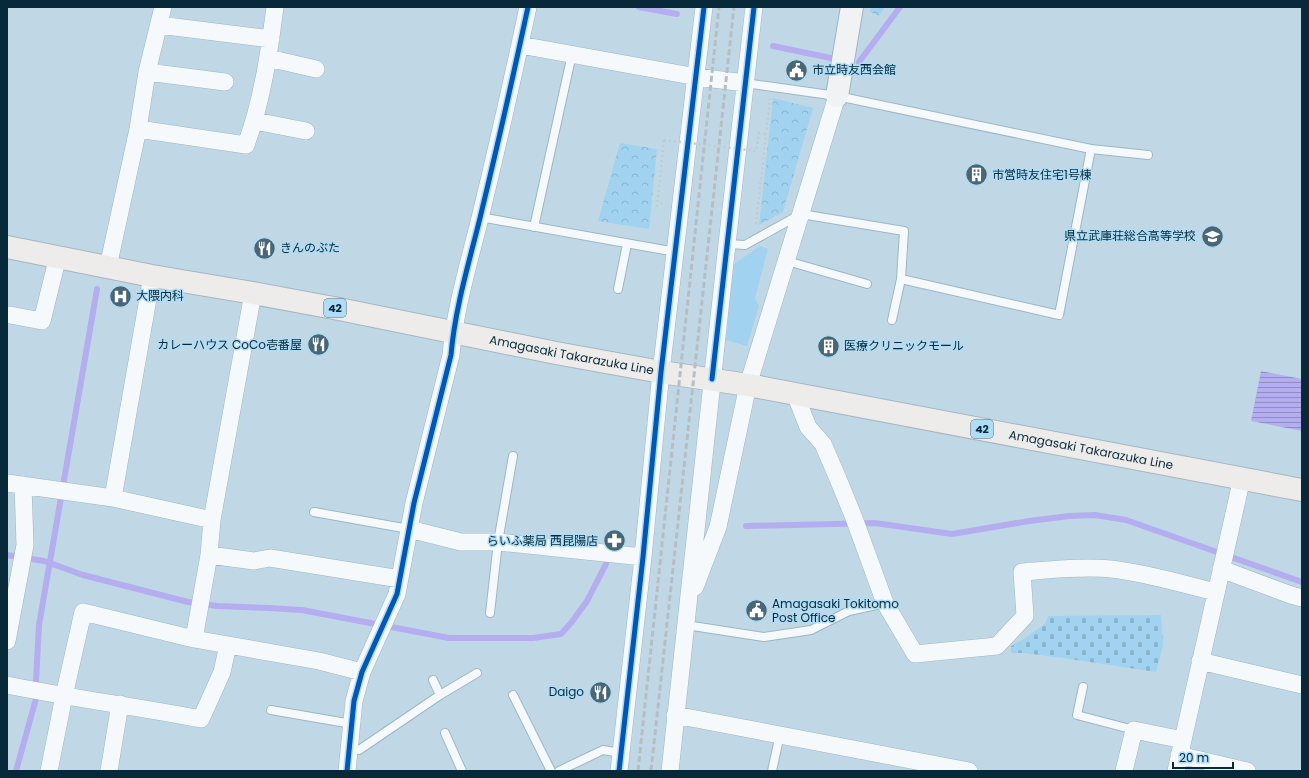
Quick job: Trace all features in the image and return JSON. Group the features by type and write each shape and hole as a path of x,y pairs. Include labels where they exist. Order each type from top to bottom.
{"main road":[{"name":"Amagasaki Takarazuka Line","path":"7,247 152,276 253,293 556,353 661,372 748,385 1302,490"}],"street":[{"path":"108,267 138,129 147,72 163,7"},
{"path":"138,129 246,145 255,121 268,58 275,7"},
{"path":"347,771 354,700 362,672 397,594 414,503 451,355 453,332 458,307 480,218 528,7"},
{"path":"619,771 643,557 661,372 704,7"},
{"path":"670,771 675,714 754,7"},
{"path":"688,603 718,527 748,385 837,96 852,7"},
{"path":"159,25 271,39"},
{"path":"520,45 696,77 746,83"},
{"path":"268,58 316,69"},
{"path":"147,72 225,82"},
{"path":"255,121 306,131"},
{"path":"10,315 42,321 58,256"},
{"path":"114,498 152,276"},
{"path":"194,639 209,555 212,520 253,293"},
{"path":"795,394 808,428 823,444 857,524 885,604 916,654 997,646 1025,616 1022,572 1068,569 1111,569 1151,576 1216,592"},
{"path":"1179,756 1242,478"},
{"path":"7,641 9,623 25,545 15,484 114,498 212,520"},
{"path":"409,529 460,542 498,542 643,557"},
{"path":"209,555 254,561 270,558 400,579"},
{"path":"1223,560 1291,596 1302,598"},
{"path":"49,771 83,612 194,639 319,661 362,672"},
{"path":"7,685 201,719 222,672 228,645"},
{"path":"1200,661 1302,685"},
{"path":"109,771 120,704"},
{"path":"675,714 780,734 920,766 969,771"},
{"path":"1124,771 1134,730 1179,756 1247,771"}],"lane":[{"path":"534,227 572,54"},
{"path":"746,83 837,96 1091,149 1148,154"},
{"path":"901,279 1059,315 1091,149"},
{"path":"727,244 745,245 801,214 904,231 901,279 892,320"},
{"path":"480,218 676,252"},
{"path":"618,289 627,244"},
{"path":"786,261 867,284"},
{"path":"490,613 498,542 513,456"},
{"path":"314,512 409,529"},
{"path":"686,625 764,637 811,630 849,611 885,604"},
{"path":"349,749 359,750 440,695 477,674"},
{"path":"433,680 440,695"},
{"path":"1083,687 1077,715 1134,730"},
{"path":"513,695 550,771"},
{"path":"271,710 352,724"},
{"path":"445,733 462,771"},
{"path":"772,771 780,734"},
{"path":"560,771 602,750 621,753"}],"path":[{"path":"754,240 771,87"},
{"path":"664,202 657,206 664,140 756,151 759,133 765,134"}],"green space":[{"path":"871,7 885,7 879,16 870,12"},
{"path":"773,98 813,108 783,212 759,225"},
{"path":"620,143 657,149 649,229 598,221"},
{"path":"760,246 768,249 755,298 759,306 747,346 726,340 734,264"},
{"path":"1161,615 1163,646 1156,672 1063,658 1024,653 1011,653 1011,646 1045,624 1048,616"}],"shaded area":[{"path":"1261,371 1302,379 1302,431 1251,421"}],"waterway":[{"path":"639,7 677,14"},
{"path":"859,62 900,7"},
{"path":"773,46 831,58"},
{"path":"16,771 37,695 36,681 39,625 97,289"},
{"path":"746,526 875,523 952,534 1029,521 1069,516 1095,515 1126,520 1302,582"},
{"path":"7,555 44,561 83,575 188,602 217,606 302,610 449,638 533,638 561,634 587,601 606,564"}],"railway":[{"path":"638,771 719,7"},
{"path":"651,771 734,7"}],"cycle path":[{"path":"347,771 354,701 362,672 397,594 414,503 451,355 459,303 493,165 528,7"},
{"path":"619,771 643,557 661,372 704,7"},
{"path":"712,379 754,7"}],"place":[{"name":"市立時友西会館","path":"796,70"},
{"name":"市営時友住宅1号棟","path":"977,175"},
{"name":"県立武庫荘総合高等学校","path":"1212,236"},
{"name":"きんのぶた","path":"265,248"},
{"name":"大隈内科","path":"120,296"},
{"name":"カレーハウス CoCo壱番屋","path":"318,345"},
{"name":"医療クリニックモール","path":"829,346"},
{"name":"らいふ薬局 西昆陽店","path":"614,541"},
{"name":"Amagasaki Tokitomo Post Office","path":"757,611"},
{"name":"Daigo","path":"600,692"}]}
